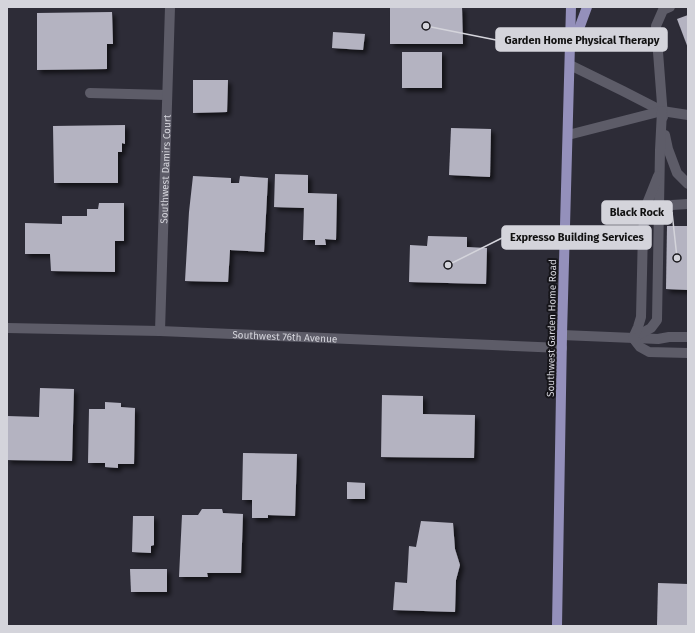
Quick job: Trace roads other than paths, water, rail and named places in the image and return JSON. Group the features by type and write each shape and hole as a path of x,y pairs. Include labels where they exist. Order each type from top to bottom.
{"main road":[{"name":"Southwest Garden Home Road","path":"556,626 562,335 572,7"},
{"path":"570,52 587,7"}],"street":[{"name":"Southwest Damirs Court","path":"160,331 170,7"},
{"path":"670,7 663,10 656,26 662,112 668,150 677,173 688,184"},
{"path":"570,65 624,91 662,112"},
{"path":"90,93 167,95"},
{"path":"633,338 651,328 657,320 662,112"},
{"path":"568,135 662,112 688,115"},
{"path":"633,338 641,317 643,230 646,206 660,172"},
{"path":"659,219 664,209 672,205 688,204"},
{"name":"Southwest 76th Avenue","path":"7,328 160,331 562,348"},
{"path":"562,335 658,339 669,336 688,337"},
{"path":"633,338 640,347 649,352 688,353"}],"place":[{"name":"Garden Home Physical Therapy","path":"426,26"},
{"name":"Black Rock","path":"677,258"},
{"name":"Expresso Building Services","path":"448,265"}]}
